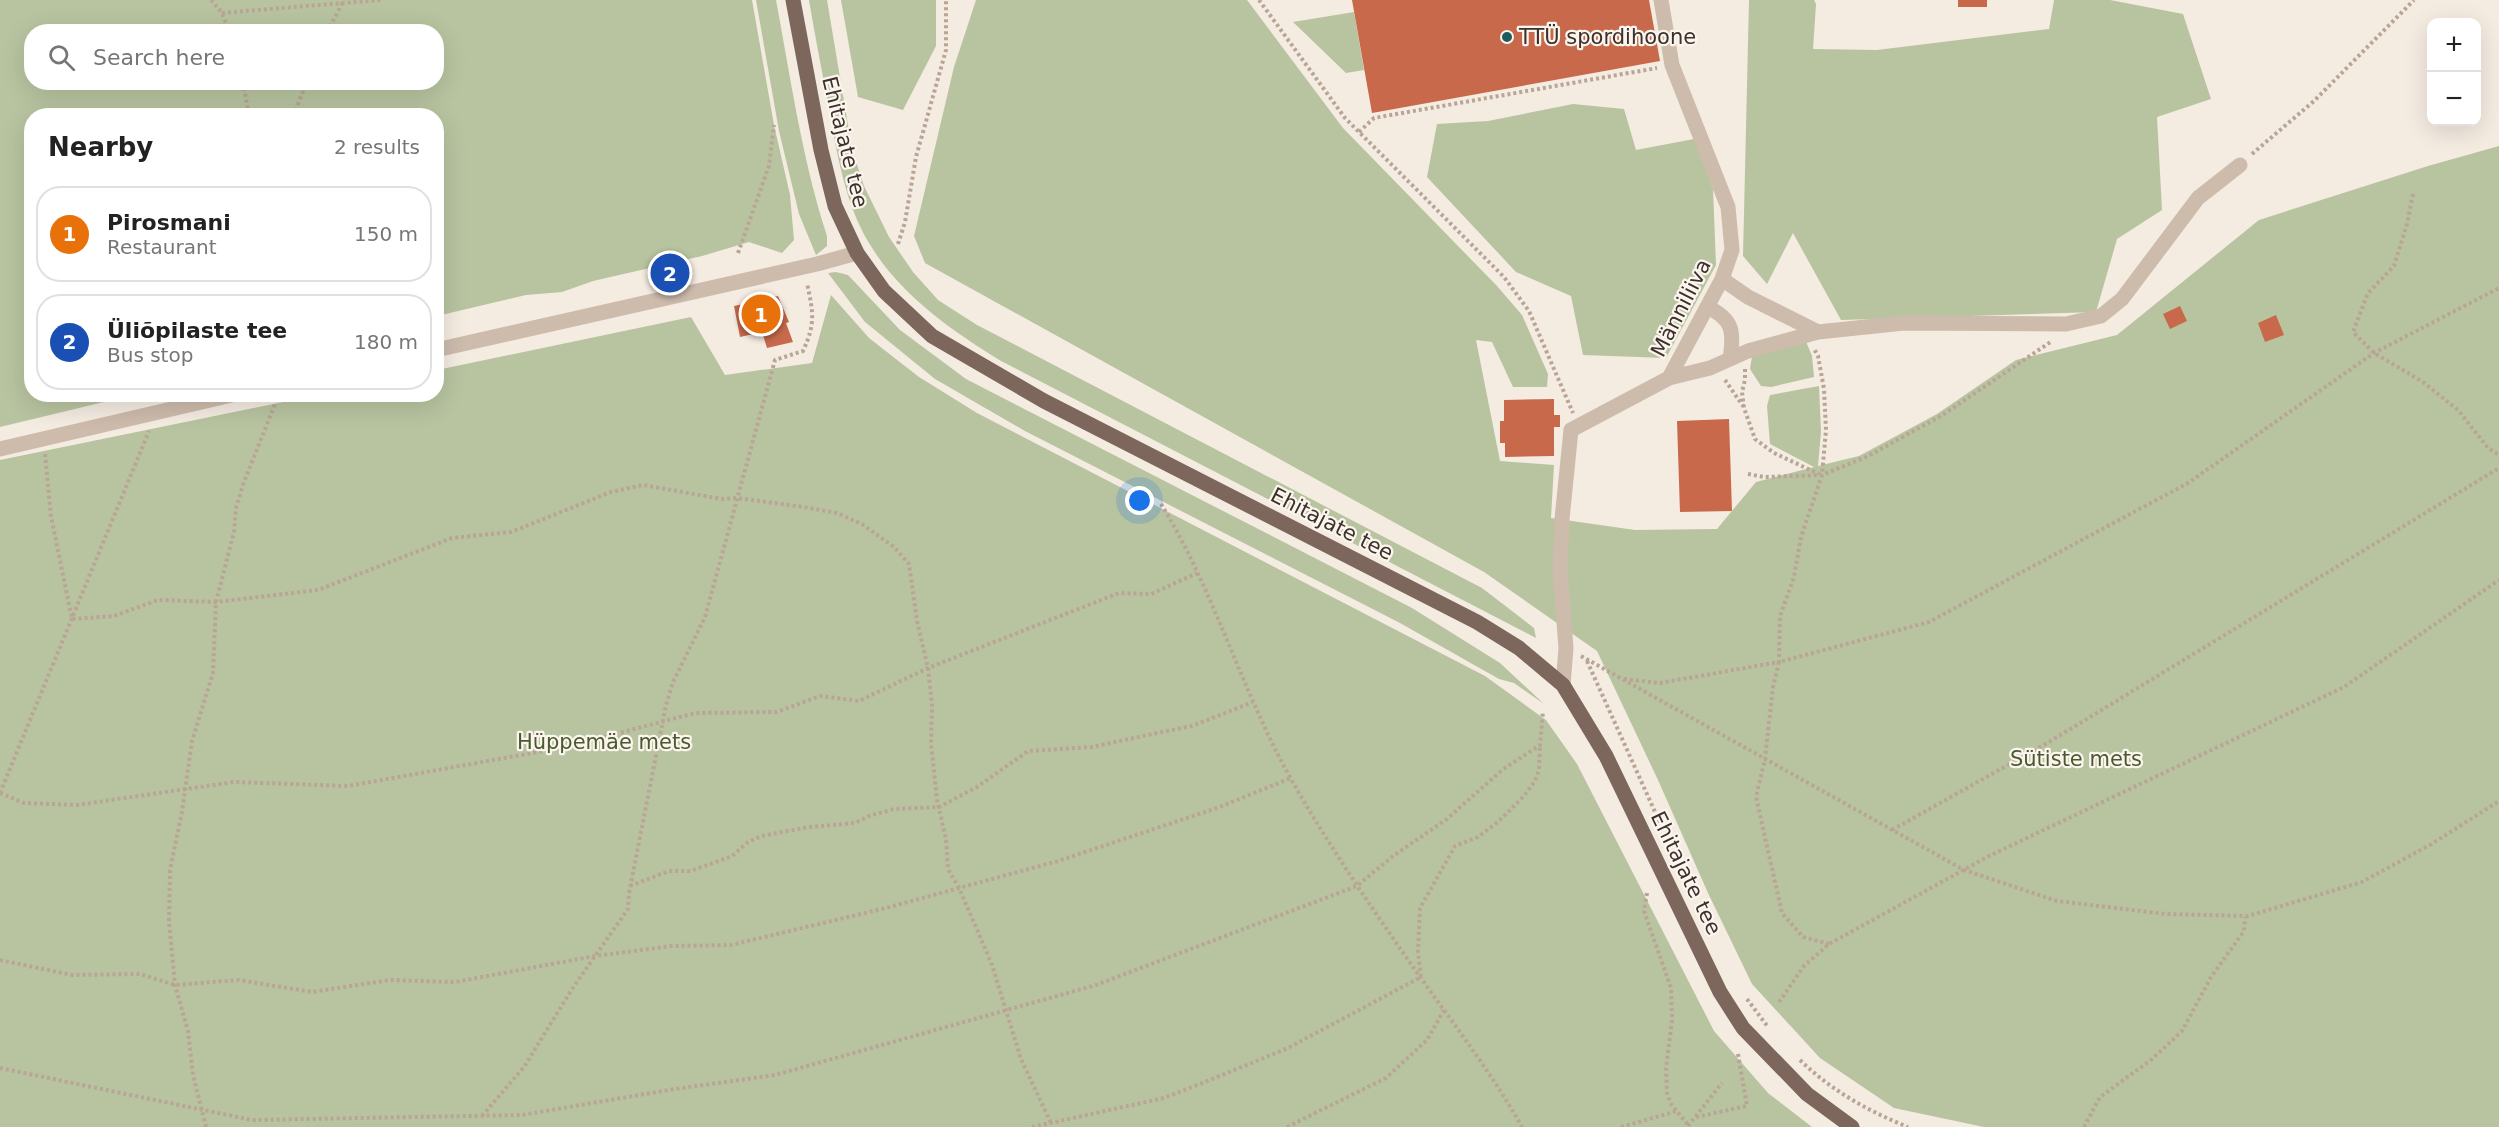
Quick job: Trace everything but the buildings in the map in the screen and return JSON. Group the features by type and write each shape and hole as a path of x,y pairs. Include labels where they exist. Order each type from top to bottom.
{"main road":[{"name":"Ehitajate tee","path":"793,0 821,150 835,206 857,253 884,291 933,336 1044,401 1477,622 1519,648 1563,685 1606,756 1720,992 1743,1028 1774,1063 1807,1094 1852,1127"}],"street":[{"name":"Männiliiva","path":"1579,426 1670,378 1722,279 1732,250 1728,207 1672,65 1660,0"},
{"path":"1670,378 1710,368 1748,351 1813,333 1904,323 2066,324 2101,316 2122,299 2198,198 2240,165"},
{"path":"444,348 857,253"},
{"path":"1722,279 1748,297 1813,333"},
{"path":"1707,307 1716,311 1730,324 1734,357"},
{"path":"0,448 201,402"},
{"path":"1563,685 1566,648 1560,571 1562,519 1571,430 1579,426"}],"path":[{"path":"211,0 222,13 227,24"},
{"path":"222,13 380,0"},
{"path":"898,244 909,201 916,157 946,50 946,0"},
{"path":"1259,0 1345,118 1504,277 1529,311 1579,426"},
{"path":"2240,165 2314,101 2414,0"},
{"path":"331,24 343,2"},
{"path":"1359,132 1374,118 1672,65"},
{"path":"244,90 248,108"},
{"path":"296,108 304,90"},
{"path":"738,253 769,166 774,125"},
{"path":"2413,194 2407,224 2394,266 2368,293 2353,332 2374,353 2423,382 2457,410 2488,448 2499,455"},
{"path":"482,1116 524,1067 594,956 628,909 630,886 663,720 673,682 705,617 775,360 803,351 812,331 813,314 804,267"},
{"path":"1622,679 1660,683 1779,662 1929,622 2188,483 2374,353 2499,288"},
{"path":"1813,333 1824,389 1826,430 1822,475 1801,537 1794,577 1780,616 1779,662 1773,687 1765,759 1756,797 1782,913 1803,937 1829,944"},
{"path":"1748,474 1764,477 1822,475 1866,457 1941,416 2055,339"},
{"path":"1734,357 1745,367 1742,392 1744,408 1755,439 1774,453 1822,475"},
{"path":"1710,368 1723,378 1744,408"},
{"path":"206,1127 193,1075 188,1031 175,985 169,921 170,870 182,812 192,741 213,674 216,602 244,482 276,402"},
{"path":"157,412 0,793 24,803 77,805 234,782 348,786 566,747 695,713 777,712 820,696 859,701 928,668 1119,593 1151,594 1197,573"},
{"path":"43,439 51,516 72,619"},
{"path":"1892,830 2049,742 2499,468"},
{"path":"72,619 114,616 158,600 216,602 318,590 452,538 511,532 611,492 643,485 723,499 737,498 837,513 862,524 894,547 909,564 917,621 928,668 932,705 931,743 939,807 946,839 948,869 959,888 992,965 1021,1059 1051,1123"},
{"path":"1161,504 1178,532 1252,702 1291,778 1357,886 1492,1077 1522,1127"},
{"path":"1779,1002 1804,966 1829,944 1998,851 2344,687 2499,580"},
{"path":"1566,648 1964,870 2057,901 2166,914 2245,916 2362,882 2430,845 2499,801"},
{"path":"1586,659 1664,833"},
{"path":"630,886 669,871 691,872 732,856 748,842 761,836 809,827 855,823 894,809 939,807 977,787 1028,751 1092,747 1157,734 1192,726 1252,702"},
{"path":"1420,977 1418,952 1420,908 1455,846 1478,837 1498,822 1535,781 1539,770 1543,711"},
{"path":"0,1068 252,1120 522,1115 675,1089 776,1076 1096,985 1357,886 1393,856 1447,819 1502,770 1540,744"},
{"path":"0,960 72,975 140,974 175,985 239,980 312,992 390,980 455,982 594,956 672,946 731,945 1058,861 1217,808 1291,778"},
{"path":"1647,894 1644,911 1671,988 1672,1021 1666,1068 1667,1093 1671,1104 1688,1126 1722,1083"},
{"path":"2084,1127 2100,1097 2151,1060 2182,1031 2211,976 2244,931 2245,916"},
{"path":"1032,1127 1164,1098 1288,1048 1420,977"},
{"path":"1741,992 1773,1033"},
{"path":"1287,1127 1386,1078 1427,1040 1444,1010"},
{"path":"1696,1117 1747,1107 1738,1054"},
{"path":"1795,1055 1844,1096 1871,1112 1908,1127"},
{"path":"1620,1127 1677,1111"}],"green space":[{"path":"0,0 752,0 774,125 790,195 794,240 782,253 749,242 702,256 593,281 562,292 526,295 444,314 444,108 24,108 24,402 104,402 0,427"},
{"path":"756,0 776,0 804,149 827,236 827,246 816,255 799,214 779,131"},
{"path":"809,0 827,0 852,149 864,186 889,237 913,272 938,300 977,325 1482,588 1534,628 1536,638 1001,361 928,310 911,295 882,262 869,243 854,212 839,160"},
{"path":"841,0 936,0 936,46 903,110 858,97"},
{"name":"Sütiste mets","path":"976,0 1247,0 1343,128 1497,286 1522,315 1548,374 1547,387 1513,387 1492,342 1476,340 1500,461 1554,465 1551,518 1635,530 1717,529 1756,482 1814,467 1770,444 1767,406 1770,395 1819,386 1821,432 1818,466 1859,456 1937,414 2016,360 2117,335 2259,220 2428,166 2499,146 2499,1127 1984,1127 1894,1108 1820,1058 1752,984 1597,651 1484,572 925,263 914,236 954,67"},
{"path":"1749,0 1814,0 1816,4 1813,49 1877,50 2049,29 2054,0 2110,0 2183,14 2211,99 2157,117 2162,210 2117,239 2096,312 1841,320 1793,233 1767,284 1743,256"},
{"path":"1354,12 1364,70 1346,73 1293,22"},
{"path":"1573,104 1624,109 1636,150 1694,139 1713,189 1716,265 1666,358 1583,355 1571,296 1516,272 1427,177 1437,124 1488,121"},
{"path":"828,273 848,275 900,330 966,379 1412,608 1500,663 1544,704 1514,683 1499,679 1400,623 1025,431 935,379 865,322"},
{"name":"Hüppemäe mets","path":"831,295 869,338 919,377 977,413 1485,676 1546,720 1577,764 1714,1031 1768,1093 1812,1127 0,1127 0,460 283,402 444,402 444,369 691,317 725,375 812,363"},
{"path":"1805,339 1812,356 1814,377 1771,387 1761,386 1750,369 1753,350"}],"place":[{"name":"TTÜ spordihoone","path":"1507,37"},
{"name":"Üliõpilaste tee","path":"670,273"},
{"name":"Pirosmani","path":"761,314"}]}
